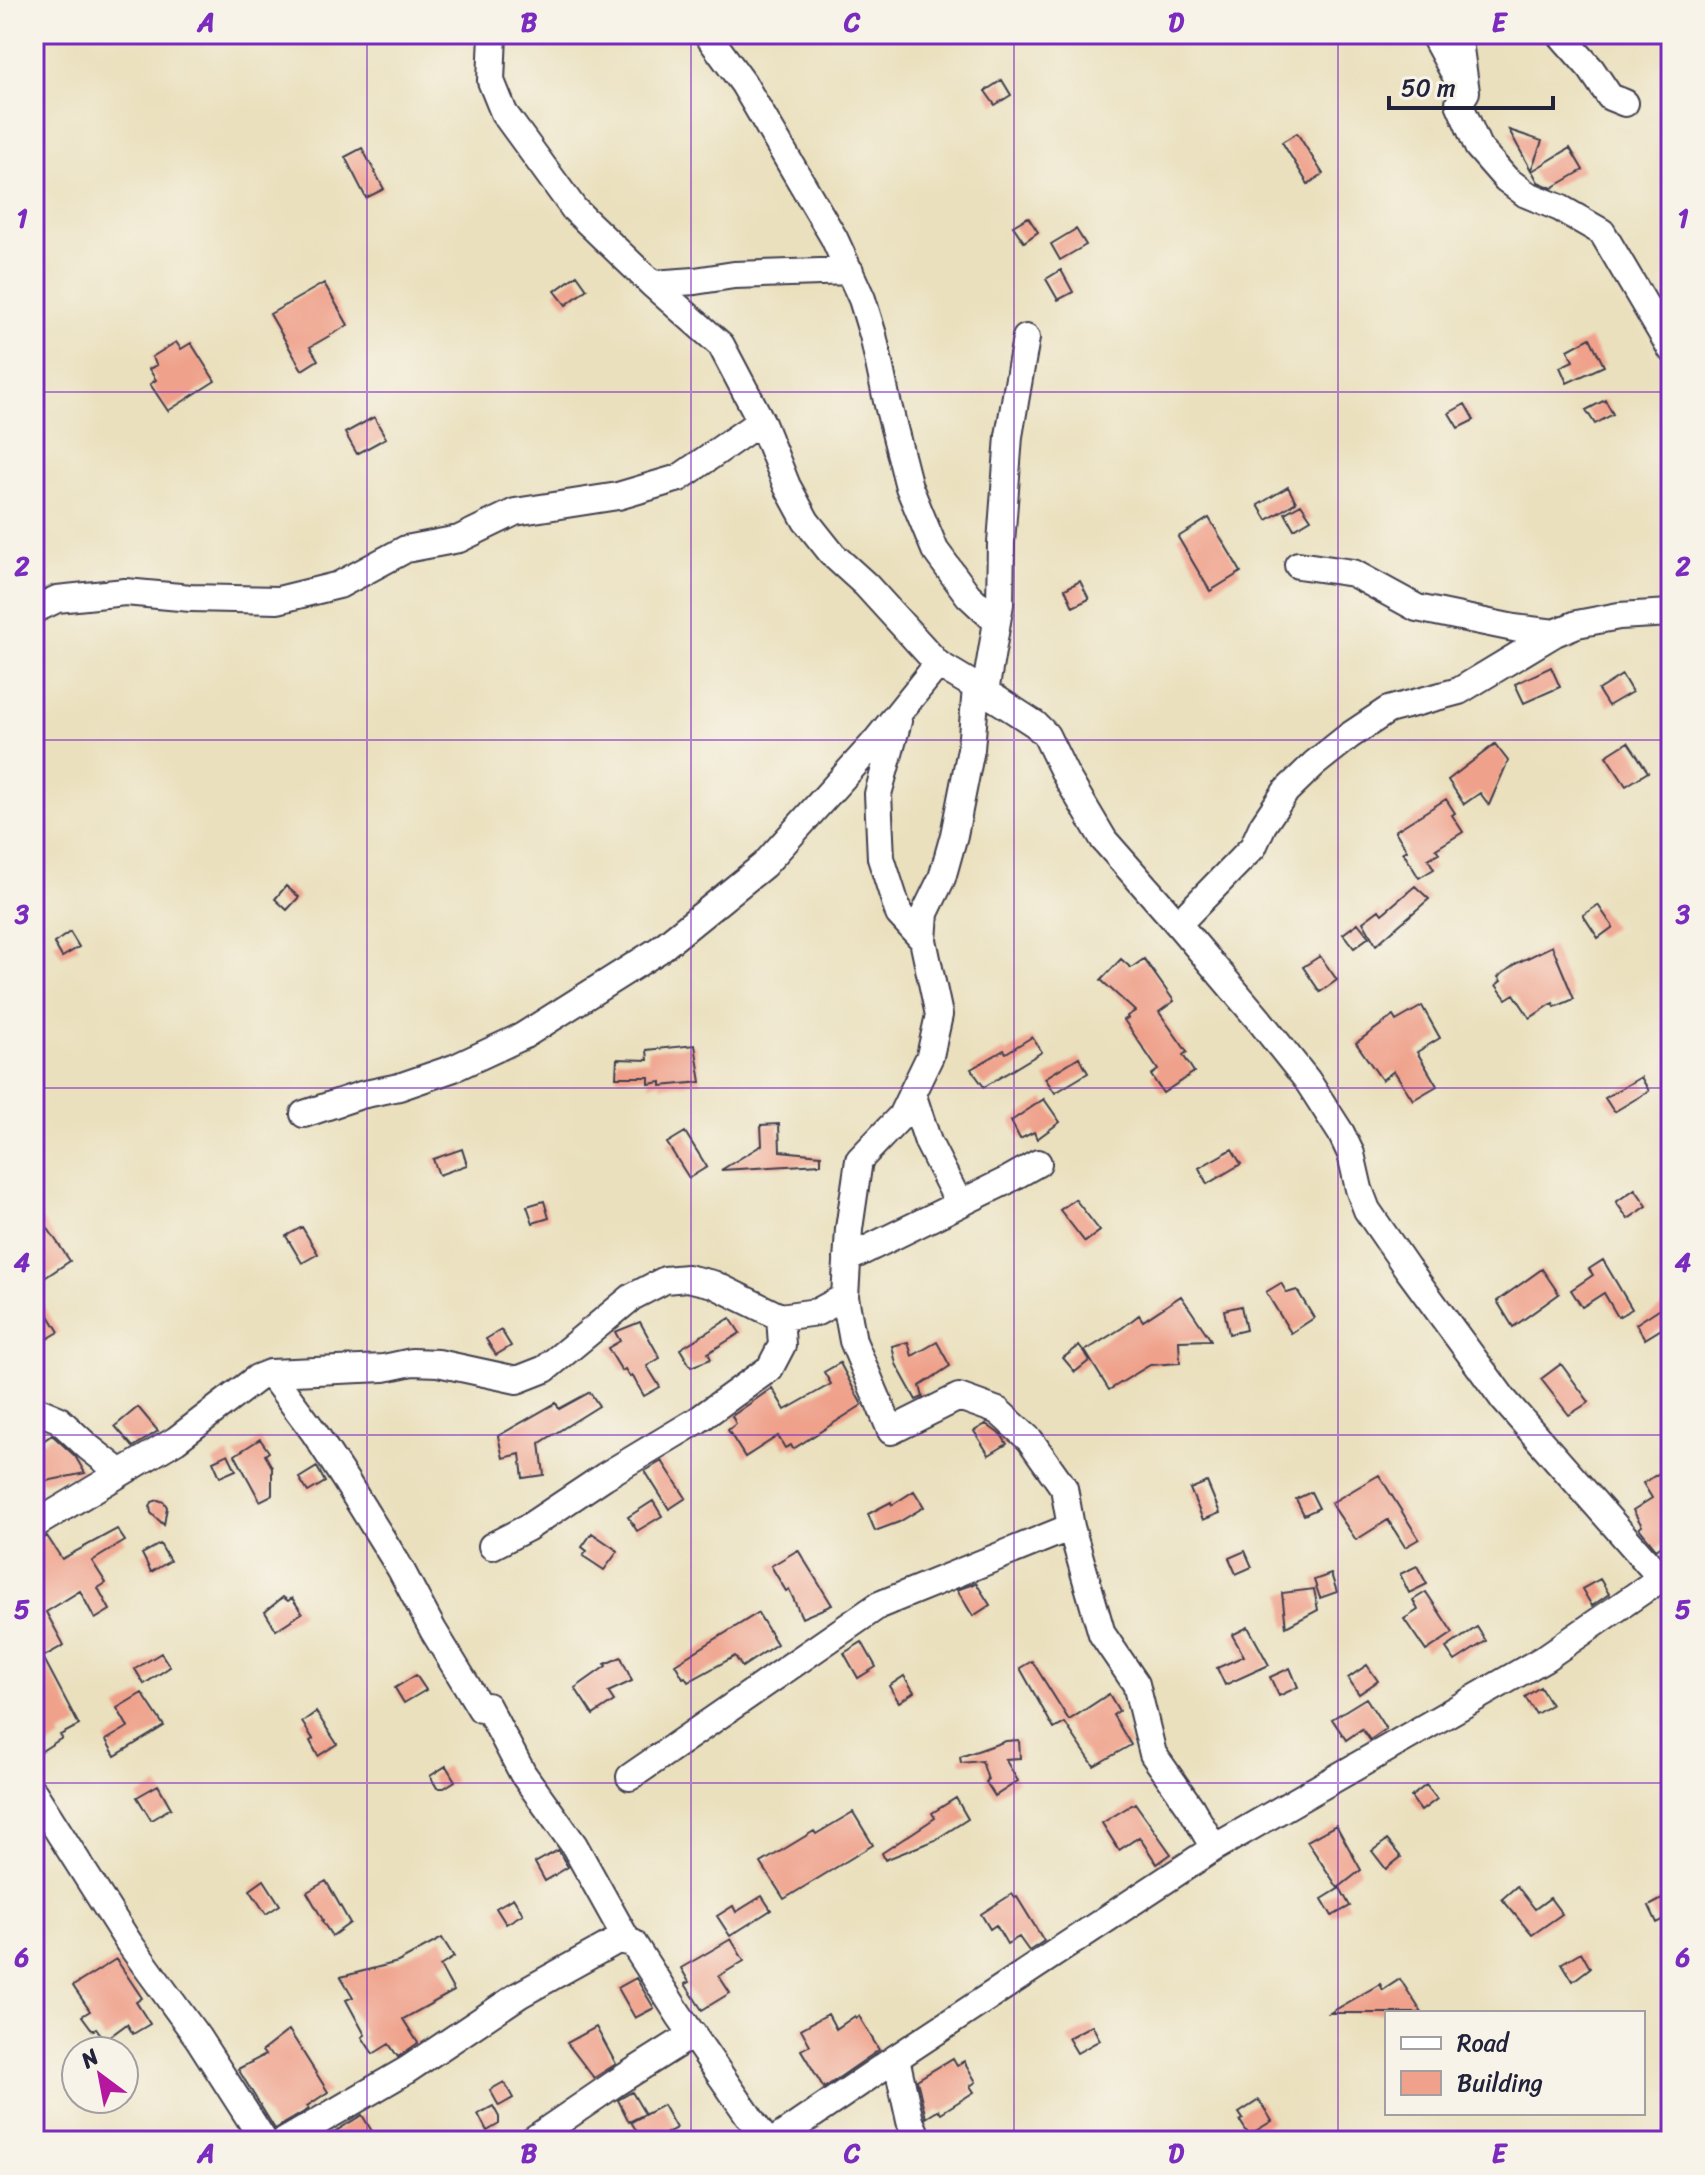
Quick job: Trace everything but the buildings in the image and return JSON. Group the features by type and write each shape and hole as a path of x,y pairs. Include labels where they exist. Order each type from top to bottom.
{"street":[{"path":"493,34 491,81 504,113 574,209 721,345 761,421 787,486 806,521 833,555 866,585 938,664 1035,724 1046,735 1104,840 1307,1080 1346,1143 1367,1210 1407,1268 1504,1400 1666,1582 1545,1658 1214,1848 774,2141"},
{"path":"707,34 743,83 834,238 850,271 873,335 909,487 935,550 968,595 997,622"},
{"path":"1433,34 1466,92"},
{"path":"1458,34 1466,92 1459,103 1478,147 1506,179 1526,194 1560,208 1602,232 1671,349"},
{"path":"1560,34 1591,69 1610,97 1625,103"},
{"path":"652,284 734,275 850,271"},
{"path":"1026,338 1009,436 997,622 981,689 954,835 942,878 925,913 923,940 939,1015 930,1056 901,1116 859,1160 849,1229 845,1297 853,1341 891,1431 959,1397 998,1411 1030,1440 1064,1488 1071,1527 1102,1634 1136,1684 1153,1754 1191,1808 1214,1848"},
{"path":"34,610 57,599 125,592 191,598 278,600 339,585 406,549 459,539 515,512 618,496 679,478 761,421"},
{"path":"1298,565 1353,573 1417,608 1555,633"},
{"path":"1178,924 1253,847 1263,825 1286,791 1349,736 1388,710 1459,691 1555,633 1577,624 1619,616 1671,613"},
{"path":"304,1114 454,1068 523,1036 659,950 764,865 876,741 938,664"},
{"path":"901,709 878,794 881,858 899,914 923,940"},
{"path":"912,1093 928,1142 959,1203"},
{"path":"847,1259 1038,1163"},
{"path":"34,1525 176,1440 257,1378 270,1373 384,1368 412,1362 438,1363 517,1380 545,1369 632,1297 665,1280 687,1278 713,1284 780,1317 817,1312 845,1297"},
{"path":"492,1546 527,1528 698,1420 770,1368 782,1345 780,1317"},
{"path":"270,1373 314,1432 377,1531 523,1774 574,1845 627,1940"},
{"path":"34,1409 58,1419 121,1473"},
{"path":"630,1777 879,1605 1071,1527"},
{"path":"38,1808 198,2038 264,2141"},
{"path":"285,2141 407,2070 519,1995 618,1940 633,1943 766,2141"},
{"path":"531,2141 693,2034"},
{"path":"896,2058 910,2121 919,2141"}]}
